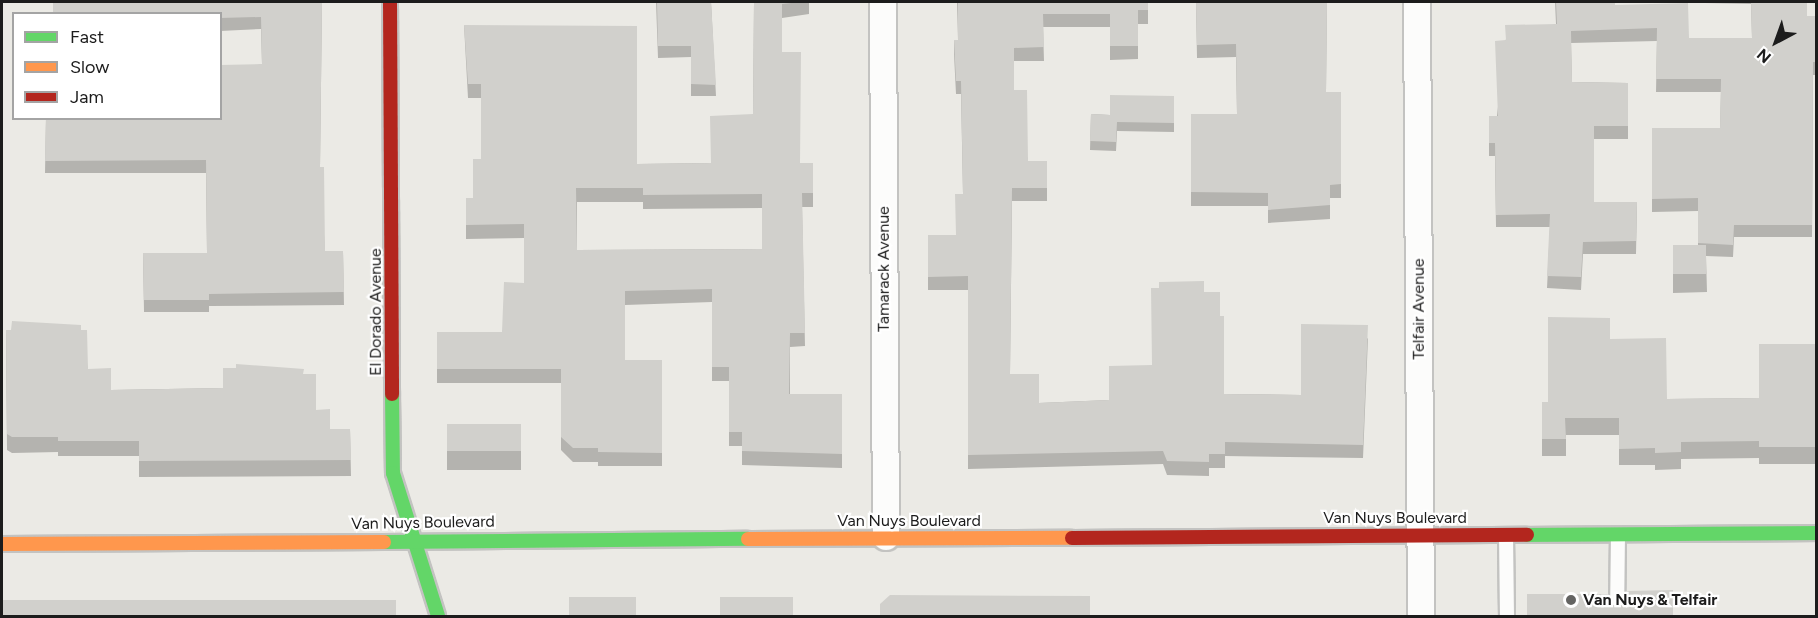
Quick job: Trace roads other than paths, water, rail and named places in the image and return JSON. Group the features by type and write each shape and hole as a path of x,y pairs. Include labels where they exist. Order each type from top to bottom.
{"main road":[{"name":"El Dorado Avenue","path":"390,2 393,473 438,616"},
{"name":"Van Nuys Boulevard","path":"2,543 1816,533"}],"street":[{"name":"Tamarack Avenue","path":"883,2 886,537"},
{"name":"Telfair Avenue","path":"1417,2 1421,616"}],"lane":[{"path":"1617,616 1618,533"},
{"path":"1506,534 1507,616"}],"place":[{"name":"Van Nuys & Telfair","path":"1571,600"}]}
